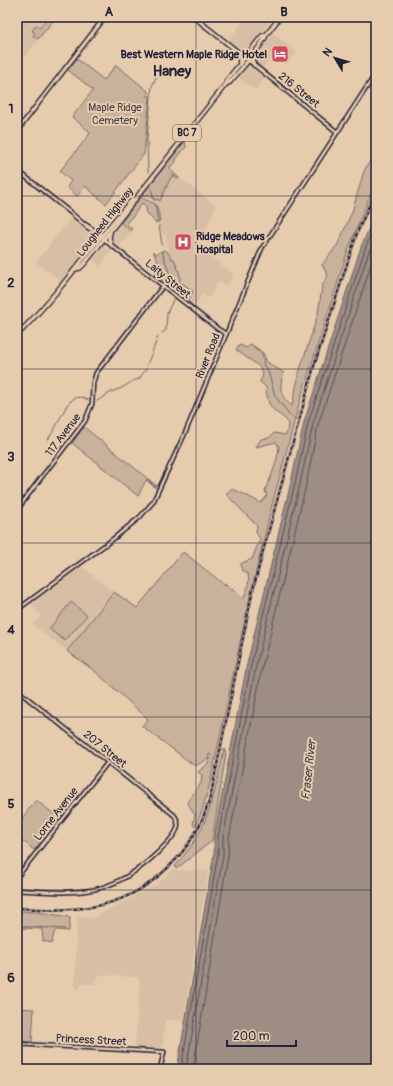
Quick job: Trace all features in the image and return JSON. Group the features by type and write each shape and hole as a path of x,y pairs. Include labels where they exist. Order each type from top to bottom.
{"highway":[{"name":"Lougheed Highway","path":"101,237 110,232 226,84 227,80 240,63 252,56 280,17"},
{"name":"Lougheed Highway","path":"226,84 230,82 262,36 266,35"},
{"path":"239,53 240,63"},
{"path":"252,56 254,65"},
{"name":"Lougheed Highway","path":"17,335 58,291 75,269 80,268 101,237 147,183"},
{"path":"110,232 108,238 111,245"}],"main road":[{"path":"17,131 105,17"},
{"name":"216 Street","path":"194,17 246,59"}],"street":[{"name":"216 Street","path":"246,59 337,132"},
{"name":"River Road","path":"17,610 113,539 140,517 149,507 156,496 186,430 262,248 376,73"},
{"name":"Laity Street","path":"17,170 87,227 226,334"},
{"name":"117 Avenue","path":"17,510 85,421 92,404 93,383 96,373 163,286"},
{"name":"207 Street","path":"17,690 174,815 178,820 176,832 157,854 136,870 116,881 84,892 17,890"},
{"name":"Lorne Avenue","path":"17,877 108,762"},
{"name":"Princess Street","path":"17,1044 164,1052 160,1069"}],"shaded area":[{"path":"17,17 57,17 25,56 17,49"},
{"path":"247,17 274,17 243,53 228,41"},
{"path":"273,33 296,52 286,65 273,55 262,69 254,62 254,58"},
{"path":"248,64 265,78 255,90 238,77"},
{"name":"Ridge Meadows Hospital","path":"166,167 216,206 198,247 234,275 227,286 219,280 209,298 203,294 193,307 173,290 174,269 166,237 161,230 159,216 154,202 144,195"},
{"path":"71,218 95,239 61,281 36,262"},
{"path":"121,222 132,230 119,247 111,239 111,233"},
{"path":"103,246 112,250 100,266 91,259"},
{"path":"81,566 114,592 67,651 33,625 41,616 40,613 30,604"},
{"path":"173,870 208,871 183,1021 165,1020 162,1049 135,1048 140,981 138,977 98,975 94,984 81,984 80,989 75,988 77,915 91,919 156,885"}],"green space":[{"path":"47,17 56,17 38,39 33,36 35,33 32,31 36,25 40,28"},
{"name":"Maple Ridge Cemetery","path":"77,59 104,80 116,65 148,91 148,96 150,96 144,154 106,204 85,186 77,196 67,187 71,181 60,171 90,132 72,117 93,90 68,70"},
{"path":"185,141 186,147 176,159 176,162 170,167 170,169 179,178 178,179 172,174 173,177 171,177 160,201 157,199 155,200 148,194 145,197 143,194"},
{"path":"376,151 376,181 349,247 301,397 271,509 247,610 210,783 202,811 195,827 193,824 195,815 187,802 201,783 202,775 198,772 208,764 211,755 209,754 208,759 195,766 142,726 148,719 96,672 67,651 114,592 137,608 183,552 225,585 225,583 243,599 248,587 249,578 248,574 242,570 240,565 252,559 260,539 256,532 257,526 226,494 231,489 261,503 267,496 265,490 274,469 279,447 276,442 256,447 261,439 269,438 274,433 286,435 288,424 287,421 272,408 269,403 266,387 260,382 263,375 260,367 236,350 239,345 247,348 251,344 263,353 267,362 284,373 281,383 282,392 285,399 292,406 299,373 318,314 322,286 328,275 322,265 338,244 352,212 364,171"},
{"path":"141,197 155,204 158,209 160,221 155,223 147,213 145,205 142,203 126,223 132,229 131,231 121,223"},
{"path":"164,250 168,252 172,259 174,259 180,275 180,281 172,289 154,275 160,267 153,251 156,254"},
{"path":"182,283 193,291 188,301 194,307 193,308 179,294"},
{"path":"84,427 158,487 147,479 157,489 146,480 138,496 72,443"},
{"path":"71,602 87,615 65,641 49,629"},
{"path":"224,749 226,753 212,841 176,869 175,866 186,853 201,830 209,811"},
{"path":"36,800 59,818 34,850 17,836 17,825"},
{"path":"17,911 37,912 70,917 69,931 57,930 54,933 52,943 43,941 42,929 17,928"},
{"path":"17,1008 34,1009 32,1042 17,1041"}],"water":[{"name":"Fraser River","path":"376,212 376,1069 177,1069 214,854 214,837 247,664 304,422 361,247"}],"waterway":[{"path":"148,172 147,139 152,86 162,65"},
{"path":"151,188 154,200"},
{"path":"155,204 158,222"},
{"path":"159,225 162,245"},
{"path":"162,251 174,288"},
{"path":"162,333 166,330 167,313 174,298"},
{"path":"147,365 158,337"},
{"path":"254,347 262,354 264,366 268,371 275,396 288,414 297,420"},
{"path":"97,401 139,379 146,369"},
{"path":"47,441 67,405 74,398 82,397 88,400"},
{"path":"17,926 65,929"}],"railway":[{"path":"17,908 72,909 91,907 112,902 132,893 151,882 168,868 182,852 204,815 211,794 252,594 314,366 357,233 376,190"}],"place":[{"name":"Best Western Maple Ridge Hotel","path":"280,54"},
{"name":"Ridge Meadows Hospital","path":"183,242"}],"district":[{"name":"Haney","path":"172,71"}]}
